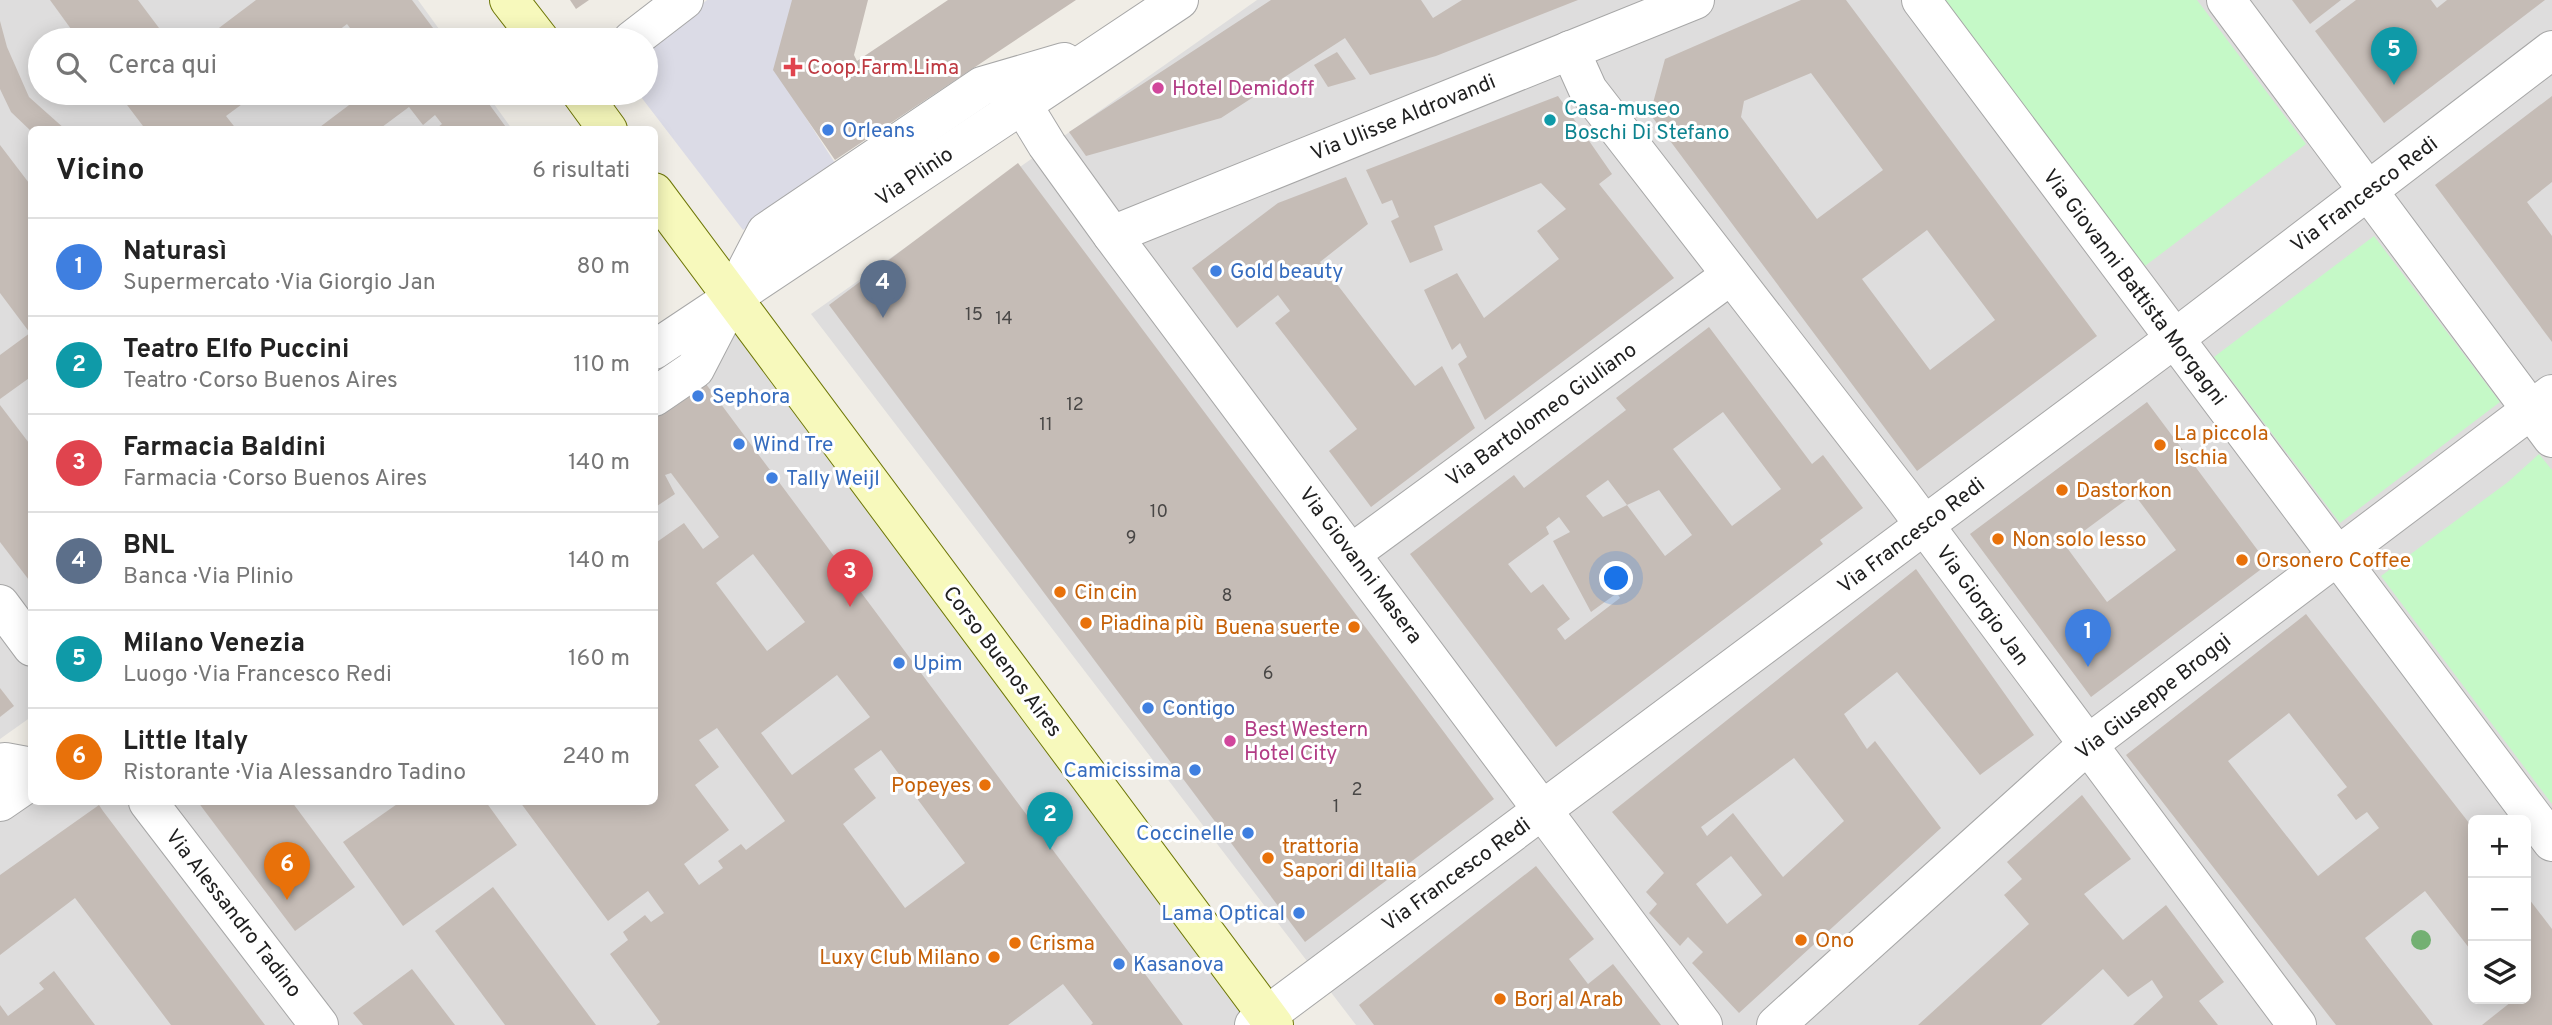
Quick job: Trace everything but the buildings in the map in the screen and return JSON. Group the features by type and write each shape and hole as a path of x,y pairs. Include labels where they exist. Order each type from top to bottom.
{"main road":[{"path":"509,0 531,28"},
{"path":"589,105 605,126"},
{"name":"Corso Buenos Aires","path":"658,197 734,291 1265,1022"}],"street":[{"path":"648,28 684,0"},
{"name":"Via Plinio","path":"734,291 1022,104 1091,54 1179,0"},
{"name":"Via Ulisse Aldrovandi","path":"1112,235 1695,0"},
{"name":"Via Giovanni Battista Morgagni","path":"1921,0 2552,842"},
{"path":"2227,0 2368,191 2545,414"},
{"name":"Via Giorgio Jan","path":"1570,50 1588,90 1924,525 2297,1025"},
{"name":"Via Francesco Redi","path":"1265,1022 1543,810 2174,339 2552,50"},
{"name":"Via Plinio","path":"734,291 766,232 982,86 1091,54"},
{"name":"Via Giovanni Masera","path":"1022,104 1047,145 1112,235 1703,1025"},
{"name":"Via Bartolomeo Giuliano","path":"1352,553 1731,275"},
{"path":"658,347 734,291"},
{"path":"658,394 695,369 734,291"},
{"name":"Via Giuseppe Broggi","path":"1776,1025 2087,745 2337,556 2545,414"},
{"path":"0,604 28,642"},
{"path":"0,766 5,762 28,766"},
{"path":"0,802 28,783"},
{"name":"Via Alessandro Tadino","path":"150,805 319,1025"}],"shaded area":[{"path":"0,0 418,0 438,28 28,28 28,105 495,105 510,126 28,126 28,719 0,739"},
{"path":"707,0 796,0 777,73 835,163 743,230 647,105 658,105 658,39"},
{"path":"1257,0 2552,0 2552,1025 1356,1025 811,314"},
{"path":"737,305 1270,1025 0,1025 0,818 28,804 658,805 658,397"}],"green space":[{"path":"1945,0 2197,0 2306,144 2145,266"},
{"path":"2374,236 2500,402 2340,523 2214,357"},
{"path":"2539,454 2552,470 2552,804 2381,576 2508,482"}],"place":[{"name":"Coop.Farm.Lima","path":"793,67"},
{"name":"Milano Venezia","path":"2394,85"},
{"name":"Hotel Demidoff","path":"1158,88"},
{"name":"Casa-museo Boschi Di Stefano","path":"1550,120"},
{"name":"Orleans","path":"828,130"},
{"name":"Gold beauty","path":"1216,271"},
{"name":"BNL","path":"883,318"},
{"name":"Sephora","path":"698,396"},
{"name":"Wind Tre","path":"739,444"},
{"name":"La piccola Ischia","path":"2160,445"},
{"name":"Tally Weijl","path":"772,478"},
{"name":"Dastorkon","path":"2062,490"},
{"name":"Non solo lesso","path":"1998,539"},
{"name":"Orsonero Coffee","path":"2242,560"},
{"name":"Cin cin","path":"1060,592"},
{"name":"Farmacia Baldini","path":"850,607"},
{"name":"Piadina più","path":"1086,623"},
{"name":"Buena suerte","path":"1354,627"},
{"name":"Upim","path":"899,663"},
{"name":"Naturasì","path":"2088,667"},
{"name":"Contigo","path":"1148,708"},
{"name":"Best Western Hotel City","path":"1230,741"},
{"name":"Camicissima","path":"1195,770"},
{"name":"Popeyes","path":"985,785"},
{"name":"Coccinelle","path":"1248,833"},
{"name":"Teatro Elfo Puccini","path":"1050,850"},
{"name":"trattoria Sapori di Italia","path":"1268,858"},
{"name":"Little Italy","path":"287,900"},
{"name":"Lama Optical","path":"1299,913"},
{"name":"Ono","path":"1801,940"},
{"name":"Crisma","path":"1015,943"},
{"name":"Luxy Club Milano","path":"994,957"},
{"name":"Kasanova","path":"1119,964"},
{"name":"Borj al Arab","path":"1500,999"}]}
